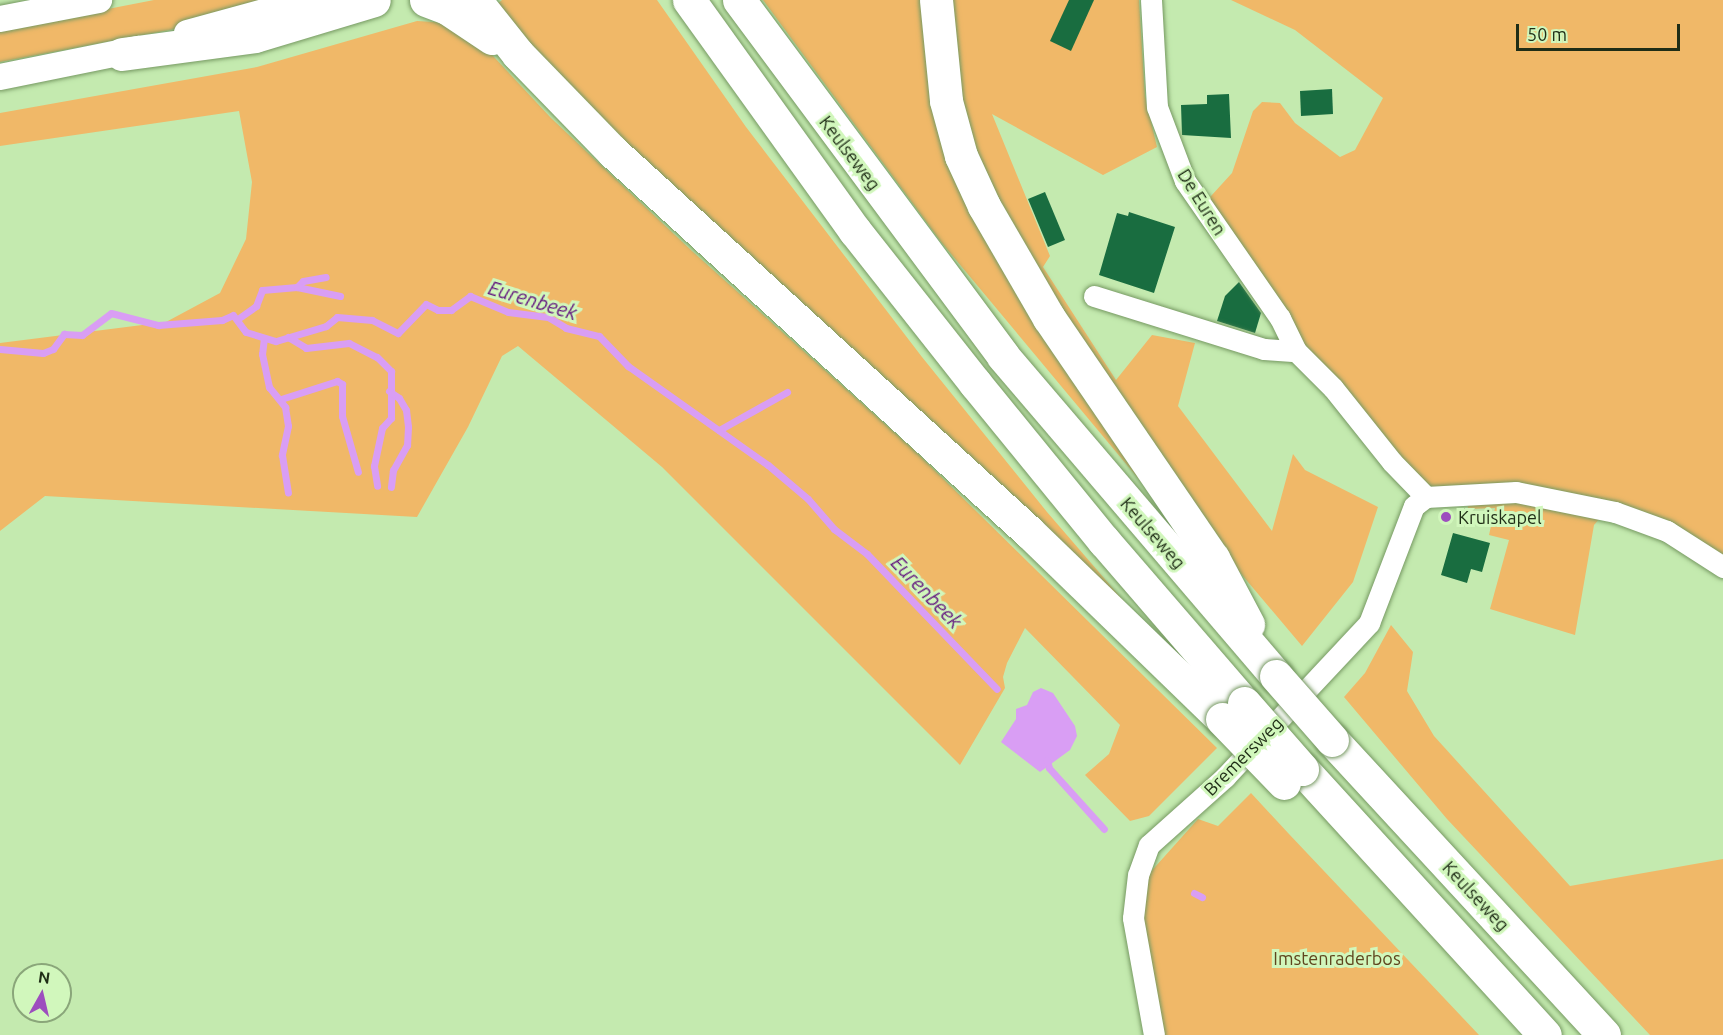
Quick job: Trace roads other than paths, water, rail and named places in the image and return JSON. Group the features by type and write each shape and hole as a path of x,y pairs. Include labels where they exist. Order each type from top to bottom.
{"highway":[{"path":"122,54 255,36 374,0"},
{"path":"426,0 457,14 518,54"},
{"path":"474,0 518,54 614,152 1029,532 1233,711"},
{"path":"689,0 855,231 1233,711 1293,776 1342,814 1545,1035"},
{"name":"Keulseweg","path":"739,0 1003,356 1332,740 1604,1035"},
{"path":"936,0 946,101 961,156 984,206 1049,318 1213,558 1276,676"}],"street":[{"path":"0,19 99,0"},
{"path":"0,77 122,54 167,38 309,0"},
{"name":"De Euren","path":"1151,0 1156,99 1167,140 1185,181 1280,318 1296,351 1333,388 1392,462 1426,496"},
{"path":"1094,296 1264,349 1296,351"},
{"path":"1426,496 1516,492 1615,512 1667,531 1723,567"},
{"name":"Bremersweg","path":"1154,1035 1133,925 1138,875 1149,845 1225,777 1369,622 1414,506 1426,496"}],"waterway":[{"path":"239,318 256,306 262,290 297,287 303,281 326,277"},
{"path":"297,287 340,296"},
{"name":"Eurenbeek","path":"0,349 43,353 53,349 64,334 82,335 111,313 158,325 222,320 233,315 246,332 276,341 326,326 337,317 372,320 398,333 426,304 438,310 451,310 470,296 508,312 548,317 566,328 599,336 628,366 768,465 808,499 834,529 867,554 997,689"},
{"path":"288,337 306,348 349,343 377,357 391,371 391,418 382,428 374,466 377,486"},
{"path":"264,338 262,354 269,387 285,407 288,426 282,455 288,493"},
{"path":"281,399 337,381 342,384 342,416 358,472"},
{"path":"389,391 399,398 406,410 408,427 407,445 393,470 391,487"},
{"name":"Eurenbeek","path":"719,430 787,392"},
{"name":"Eurenbeek","path":"1047,760 1049,768 1104,829"},
{"name":"Eurenbeek","path":"1194,893 1202,897"}],"place":[{"name":"Kruiskapel","path":"1446,517"}],"park label":[{"name":"Imstenraderbos","path":"1337,958"}]}
